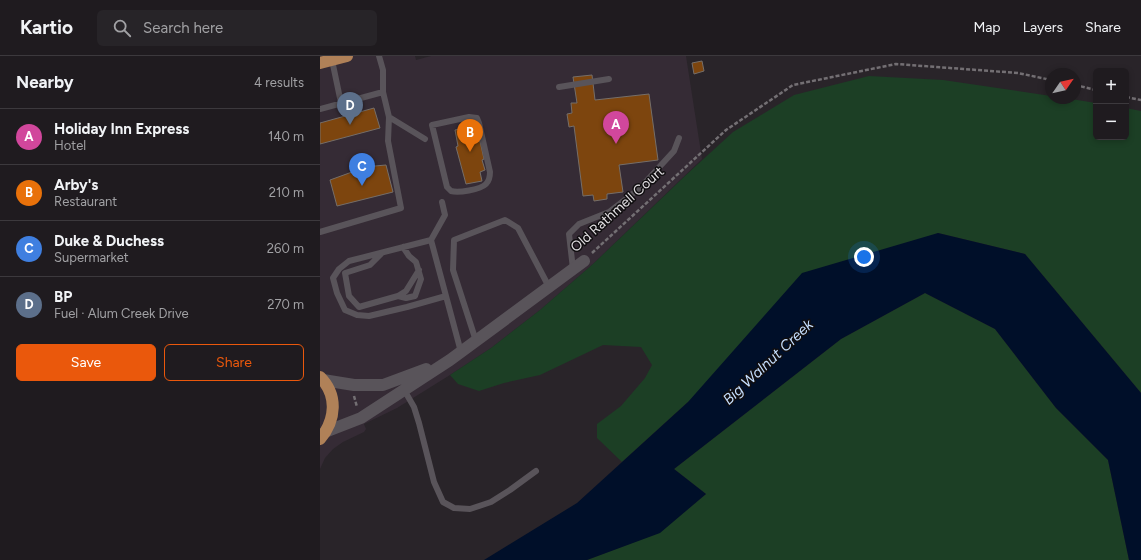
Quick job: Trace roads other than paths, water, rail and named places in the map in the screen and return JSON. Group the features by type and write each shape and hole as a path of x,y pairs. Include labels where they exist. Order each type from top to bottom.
{"main road":[{"path":"320,63 346,56"},
{"path":"322,379 330,392 333,406 332,420 323,436"}],"street":[{"name":"Old Rathmell Court","path":"322,379 354,385 401,384 450,360 584,261"},
{"name":"Old Rathmell Court","path":"323,436 361,418 391,398 401,384"}],"lane":[{"path":"320,232 401,208 388,141 389,118 383,92 383,70 379,56"},
{"path":"332,60 341,103"},
{"path":"559,87 609,79"},
{"path":"320,109 383,92"},
{"path":"469,117 477,118 490,172 490,177 486,184 481,187 456,192 450,191 447,187 432,125 469,117"},
{"path":"389,118 425,139"},
{"path":"574,269 569,234 579,224 609,212 640,188 674,151 679,138"},
{"path":"442,202 444,215 431,240 460,352"},
{"path":"476,340 453,270 454,240 505,220 518,228 549,287"},
{"path":"431,240 349,261 339,269 333,278 337,293 345,310 357,315 369,316 446,296"},
{"path":"398,296 406,298 416,296 421,279 416,262 409,256 403,247"},
{"path":"382,252 370,265 345,273 349,296 359,307 398,296 406,291 419,270"},
{"path":"401,384 414,407 434,482 443,502 454,508 470,510 491,502 536,471"}],"water":[{"name":"Big Walnut Creek","path":"938,233 1025,254 1141,393 1141,560 1129,560 1108,460 1056,408 995,329 925,293 841,339 674,469 706,494 660,533 587,560 484,560 577,503 688,402 802,273"}],"place":[{"name":"BP","path":"350,125"},
{"name":"Holiday Inn Express","path":"616,144"},
{"name":"Arby's","path":"470,152"},
{"name":"Duke & Duchess","path":"362,186"}]}
